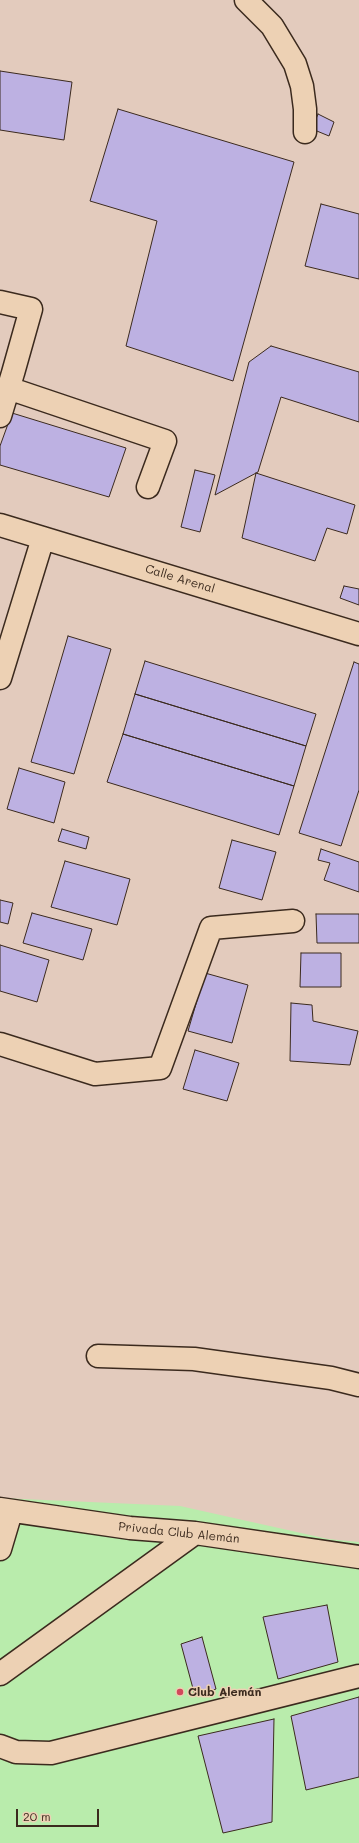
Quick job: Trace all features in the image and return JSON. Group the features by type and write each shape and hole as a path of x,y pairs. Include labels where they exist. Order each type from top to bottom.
{"street":[{"path":"246,0 272,26 295,64 303,94 305,132"},
{"path":"0,302 31,309 7,377 0,416"},
{"path":"7,377 165,441 148,487"},
{"name":"Calle Arenal","path":"0,525 359,634"},
{"path":"0,678 43,538"},
{"path":"0,1044 95,1074 160,1068 211,928 292,921"},
{"path":"98,1356 194,1359 332,1378 359,1385"},
{"path":"0,1549 6,1510"},
{"name":"Privada Club Alemán","path":"6,1510 130,1528 194,1533 359,1557"},
{"path":"0,1674 194,1533"},
{"path":"0,1746 16,1752 52,1753 359,1676"}],"green space":[{"name":"Club Alemán","path":"0,1498 180,1506 328,1539 359,1542 359,1843 0,1843"}],"building":[{"path":"0,71 72,82 64,140 0,130"},
{"path":"118,109 294,162 233,381 126,346 157,221 90,201"},
{"path":"318,114 334,122 329,136 312,129"},
{"path":"321,204 359,214 359,279 305,266"},
{"path":"271,346 359,372 359,422 281,397 258,472 215,495 249,362"},
{"path":"12,413 126,448 109,497 0,465 0,446"},
{"path":"195,470 215,475 200,532 181,527"},
{"path":"256,473 355,505 347,534 327,528 315,561 242,538"},
{"path":"344,586 359,589 359,605 340,598"},
{"path":"68,636 111,649 74,774 31,762"},
{"path":"145,661 316,714 306,746 135,694"},
{"path":"354,662 359,664 359,790 341,846 299,833"},
{"path":"135,694 306,746 294,786 123,734"},
{"path":"123,734 294,786 279,835 107,782"},
{"path":"19,768 65,782 54,823 7,809"},
{"path":"62,829 89,837 86,849 58,841"},
{"path":"232,840 276,852 262,900 219,888"},
{"path":"321,849 359,862 359,892 324,880 330,863 318,860"},
{"path":"65,861 130,879 117,925 51,907"},
{"path":"0,900 13,903 8,924 0,922"},
{"path":"32,913 92,929 83,960 23,943"},
{"path":"316,914 359,914 359,943 317,943"},
{"path":"0,945 49,960 37,1002 0,991"},
{"path":"301,953 341,953 341,987 300,987"},
{"path":"205,973 248,985 232,1043 188,1031"},
{"path":"291,1003 312,1005 313,1021 358,1031 350,1065 290,1061"},
{"path":"195,1050 239,1063 227,1101 183,1089"},
{"path":"327,1605 338,1662 278,1679 263,1617"},
{"path":"202,1637 216,1689 195,1696 181,1644"},
{"path":"359,1697 359,1777 306,1790 291,1716"},
{"path":"274,1719 272,1822 223,1833 198,1736"}],"place":[{"name":"Club Alemán","path":"180,1692"}]}
